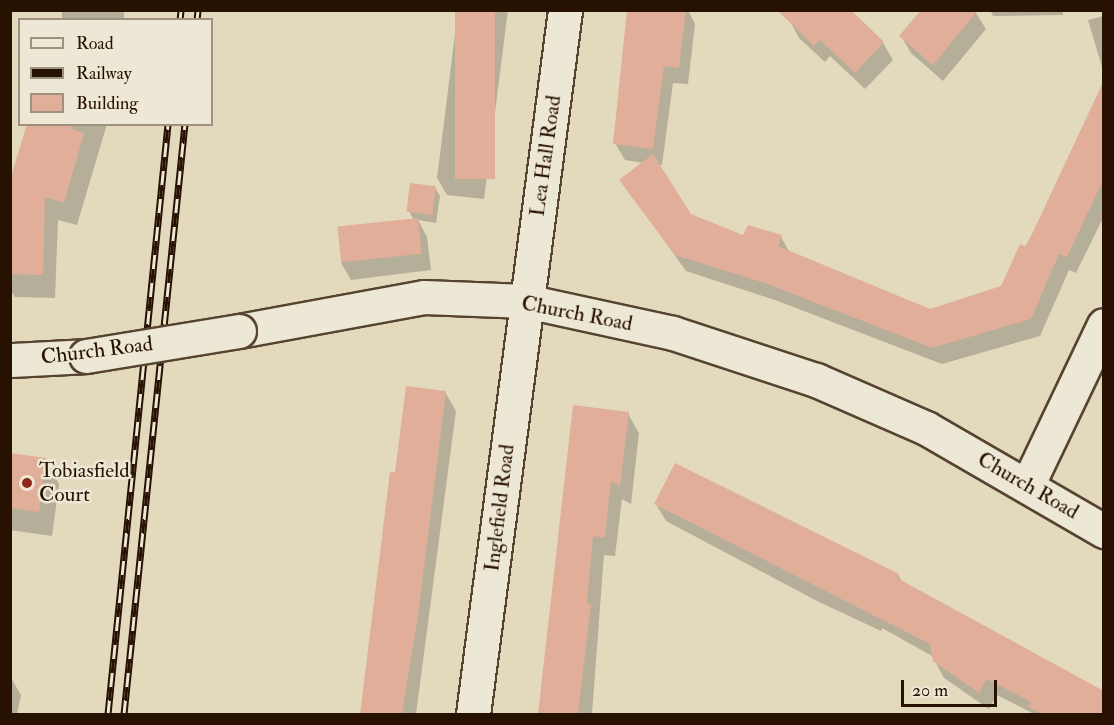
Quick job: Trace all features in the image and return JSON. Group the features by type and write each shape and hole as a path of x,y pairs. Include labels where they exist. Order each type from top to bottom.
{"street":[{"name":"Lea Hall Road","path":"526,301 565,10"},
{"name":"Church Road","path":"10,360 86,356 424,297 526,301 673,333 816,380 926,428 1028,484 1104,531"},
{"name":"Inglefield Road","path":"473,714 526,301"},
{"path":"1028,484 1104,325"}],"building":[{"path":"455,10 495,10 495,179 455,179"},
{"path":"627,10 686,10 679,68 664,66 653,149 613,144"},
{"path":"777,10 851,10 884,42 855,73 820,40 814,46"},
{"path":"921,10 978,10 933,65 899,36"},
{"path":"1104,80 1104,178 1067,257 1059,254 1031,319 932,348 765,283 675,255 619,180 653,154 691,214 743,235 748,225 782,235 778,246 930,309 1001,286 1020,244 1026,247"},
{"path":"26,126 72,126 71,129 84,133 64,203 45,197 43,275 10,274 10,180"},
{"path":"410,183 436,186 432,215 406,212"},
{"path":"418,218 422,254 341,262 337,226"},
{"path":"406,386 446,391 418,616 402,714 360,714 390,472 395,472"},
{"path":"573,405 629,412 620,486 611,481 605,538 593,536 587,603 591,604 578,714 538,714"},
{"name":"Tobiasfield Court","path":"10,453 46,458 39,512 10,508"},
{"path":"675,463 899,574 897,578 1104,691 1104,714 1043,714 1028,707 1031,702 987,679 979,693 933,661 930,644 654,504"}],"railway":[{"path":"180,18 181,10"},
{"path":"197,18 198,10"},
{"path":"108,714 168,126"},
{"path":"124,714 185,126"}],"place":[{"name":"Tobiasfield Court","path":"27,483"}]}
